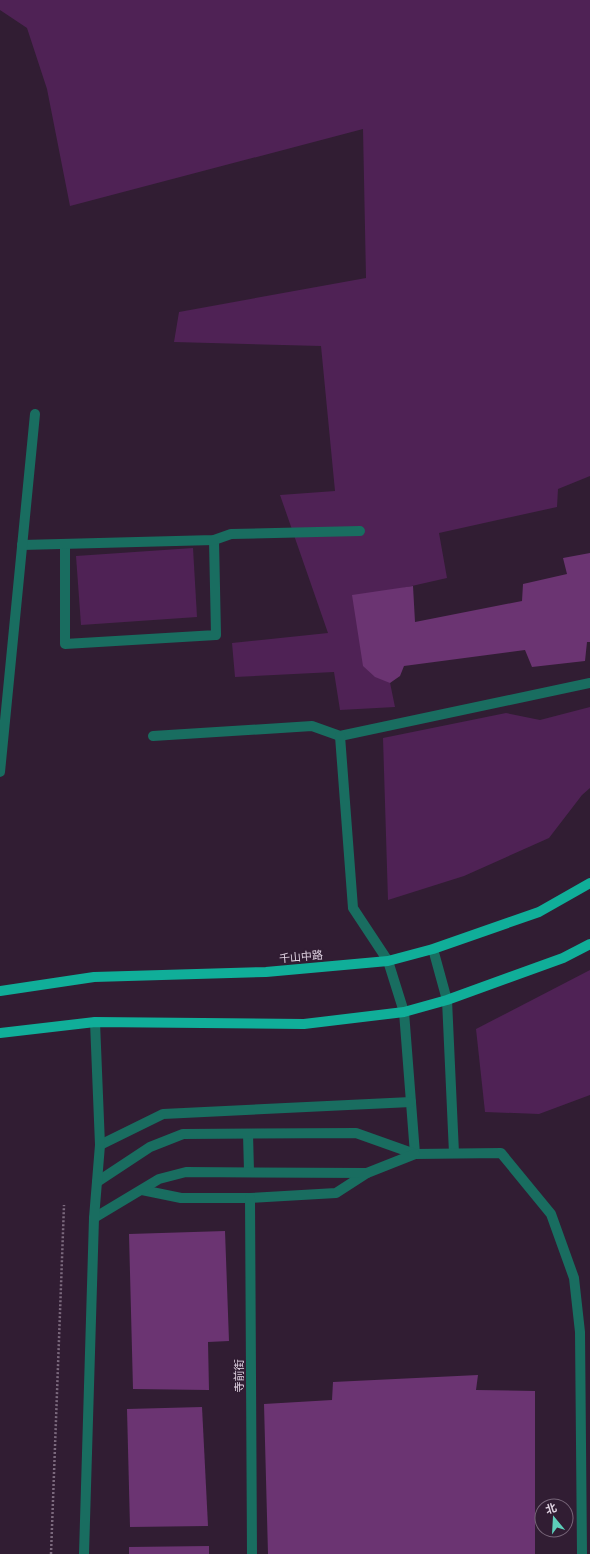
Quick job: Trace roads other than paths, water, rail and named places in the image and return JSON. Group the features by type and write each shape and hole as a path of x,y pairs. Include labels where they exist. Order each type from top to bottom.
{"main road":[{"name":"千山中路","path":"0,991 94,977 266,972 388,961 433,949 539,912 590,883"},
{"path":"0,1033 95,1022 304,1024 404,1012 447,1000 563,958 590,944"}],"street":[{"path":"0,772 35,414"},
{"path":"22,545 214,540 231,534 360,531"},
{"path":"65,544 65,644 216,636 214,540"},
{"path":"152,736 312,726 340,736 590,683"},
{"path":"340,736 353,908 388,961 404,1012 414,1154"},
{"path":"433,949 447,1000 454,1153"},
{"path":"84,1554 94,1218 100,1145 95,1022"},
{"path":"100,1145 163,1114 411,1102"},
{"path":"97,1182 150,1147 184,1134 356,1133 414,1154"},
{"path":"248,1134 249,1171"},
{"path":"142,1190 181,1198 250,1198 336,1193 367,1173 414,1154 501,1153 551,1214 574,1278 580,1332 582,1554"},
{"path":"94,1218 159,1179 186,1172 249,1171 367,1173"},
{"name":"寺前街","path":"250,1198 252,1554"}]}
